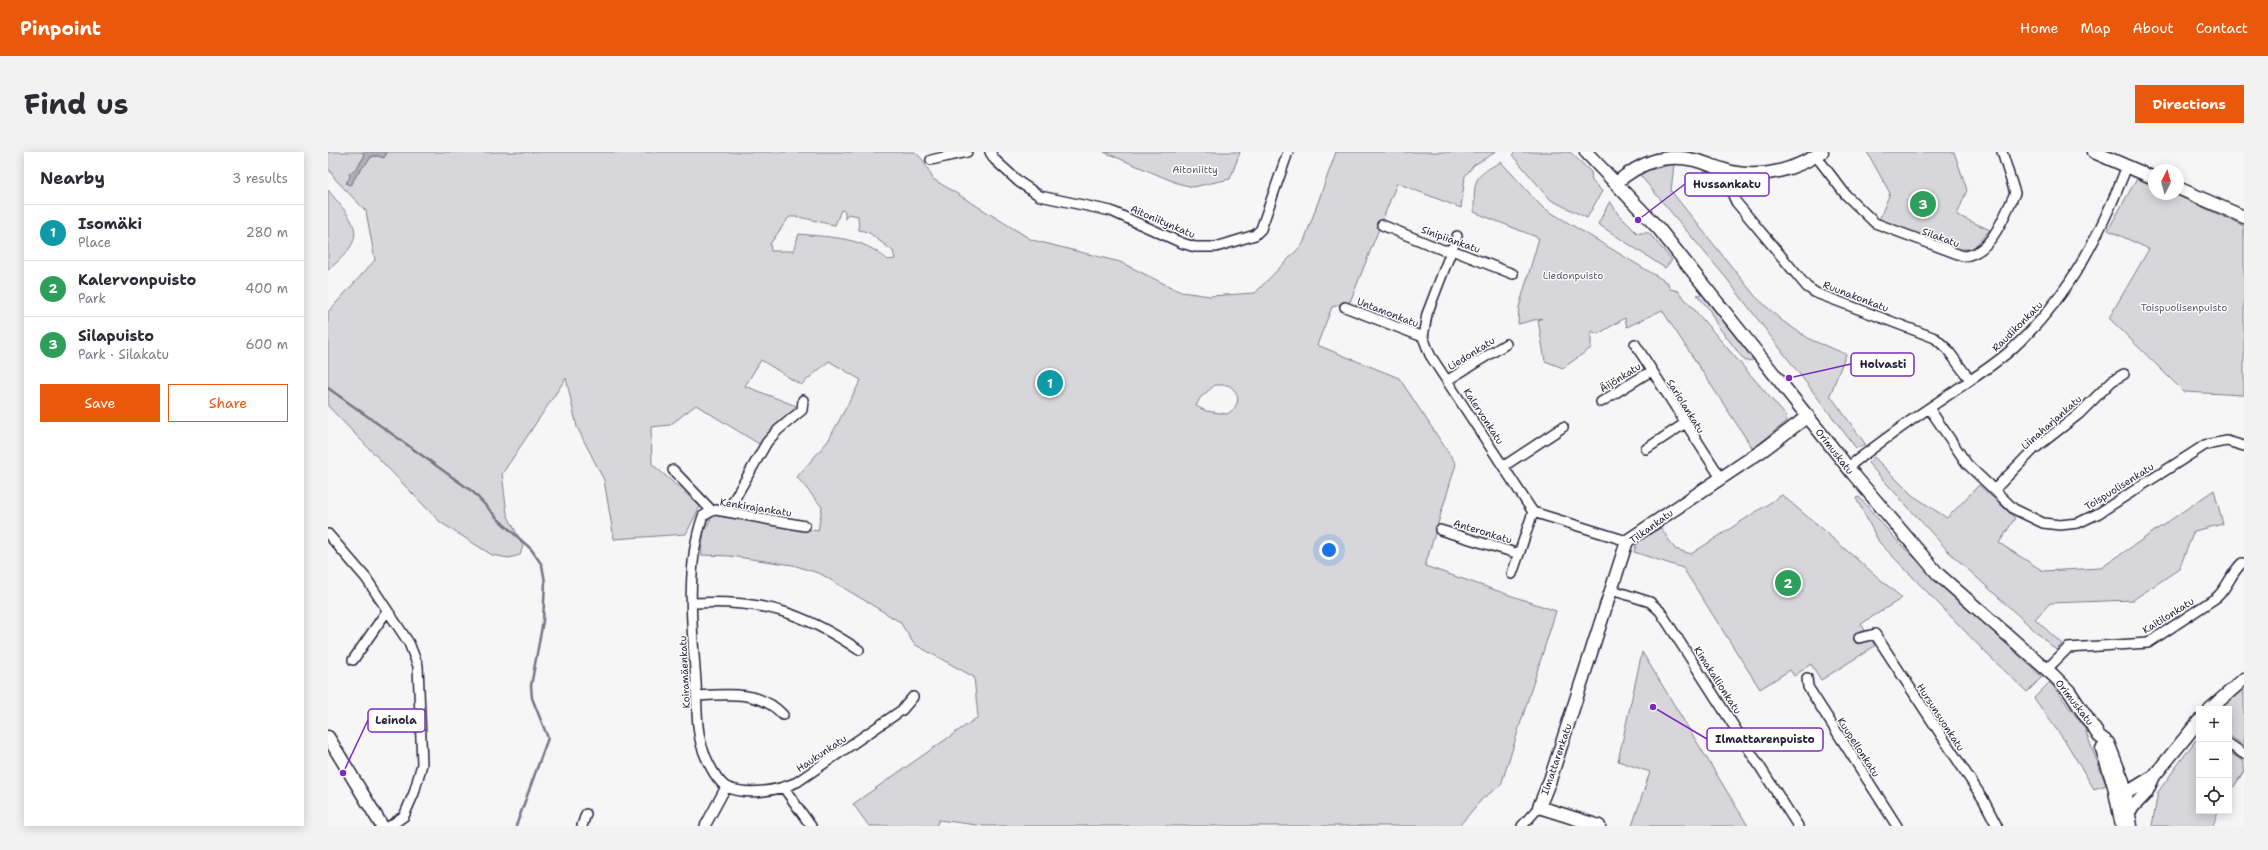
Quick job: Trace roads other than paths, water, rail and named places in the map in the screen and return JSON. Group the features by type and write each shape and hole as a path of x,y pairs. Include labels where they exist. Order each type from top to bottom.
{"street":[{"path":"931,160 968,152"},
{"name":"Aitoniitynkatu","path":"990,152 995,160 1019,182 1040,196 1111,211 1182,243 1195,247 1216,247 1256,235 1261,229 1288,152"},
{"name":"Orimuskatu","path":"1586,152 1659,229 1848,467 1938,574 2047,669 2069,691 2099,736 2108,744 2116,762 2124,812 2131,826"},
{"name":"Silakatu","path":"1819,154 1846,195 1875,223 1963,256 1972,256 1991,238 2015,193 2002,152"},
{"path":"2094,152 2148,175"},
{"path":"1616,183 1640,165 1671,155 1694,160 1733,172 1754,174 1781,171 1792,168 1819,154"},
{"name":"Raudikonkatu","path":"1848,467 2013,349 2050,309 2068,285 2092,247 2109,212 2127,166"},
{"name":"Ruunakonkatu","path":"1733,172 1732,193 1736,202 1807,287 1816,293 1935,338 1947,349 1970,380"},
{"path":"2184,191 2244,217"},
{"name":"Sinipiiankatu","path":"1382,225 1443,250 1452,250 1513,274"},
{"path":"1423,337 1427,314 1457,236"},
{"name":"Untamonkatu","path":"1345,307 1423,337"},
{"name":"Kalervonkatu","path":"1423,337 1430,355 1448,380 1534,512"},
{"name":"Liedonkatu","path":"1448,380 1506,344"},
{"name":"Sariolankatu","path":"1635,344 1684,424 1721,478"},
{"name":"Äijönkatu","path":"1601,402 1652,371"},
{"name":"Liinaharjankatu","path":"1994,490 2033,450 2079,414 2112,381 2124,374"},
{"path":"727,512 767,442 778,430 802,410 803,400"},
{"name":"Toispuolisenkatu","path":"1929,408 1962,458 2014,509 2043,523 2078,523 2099,513 2205,445 2227,441 2244,446"},
{"name":"Tilkankatu","path":"1577,697 1627,540 1778,440 1808,416"},
{"path":"1646,449 1684,424"},
{"path":"1504,466 1563,427"},
{"name":"Kenkirajankatu","path":"673,470 712,511 727,512 805,526"},
{"name":"Koiramäenkatu","path":"712,511 703,516 696,538 693,603 696,696 700,742 713,769 726,787"},
{"path":"1534,512 1627,540"},
{"name":"Anteronkatu","path":"1512,574 1534,512"},
{"name":"Anteronkatu","path":"1440,530 1519,554"},
{"path":"328,534 366,578 408,643 418,666 422,764 414,793 404,816 390,826"},
{"name":"Kaitilonkatu","path":"2047,669 2068,648 2141,644 2153,640 2222,593 2232,572 2242,563"},
{"name":"Kimakallionkatu","path":"1612,590 1650,602 1660,611 1798,826"},
{"path":"693,603 743,603 781,610 817,624 859,650"},
{"path":"353,660 387,611"},
{"name":"Hursunsuonkatu","path":"1859,638 1875,634 1983,799 1997,826"},
{"name":"Kuupellonkatu","path":"1807,678 1808,686 1897,826"},
{"path":"2213,706 2244,679"},
{"path":"696,696 747,696 765,702 783,714"},
{"name":"Haukunkatu","path":"726,787 733,790 758,791 784,788 804,779 906,706 913,696"},
{"name":"Ilmattarenkatu","path":"1577,697 1539,807 1599,826"},
{"path":"2124,812 2146,793 2154,776 2196,724"},
{"path":"328,738 382,826"},
{"path":"2232,746 2244,754"},
{"path":"2121,797 2148,778 2154,776"},
{"path":"705,826 726,787"},
{"path":"784,788 811,826"},
{"path":"1522,826 1539,807"},
{"name":"Orimuskatu","path":"2122,826 2124,812"},
{"path":"582,826 586,814"}],"waterway":[{"path":"328,388 473,492 499,520 531,549 542,565 545,582 543,621 531,686 532,698 548,738 516,826"}],"place":[{"name":"Silapuisto","path":"1923,204"},
{"name":"Hussankatu","path":"1638,220"},
{"name":"Holvasti","path":"1789,378"},
{"name":"Isomäki","path":"1050,383"},
{"name":"Kalervonpuisto","path":"1788,583"},
{"name":"Ilmattarenpuisto","path":"1653,707"},
{"name":"Leinola","path":"343,773"}],"park label":[{"name":"Aitoniitty","path":"1195,169"},
{"name":"Liedonpuisto","path":"1573,275"},
{"name":"Toispuolisenpuisto","path":"2184,307"}]}
